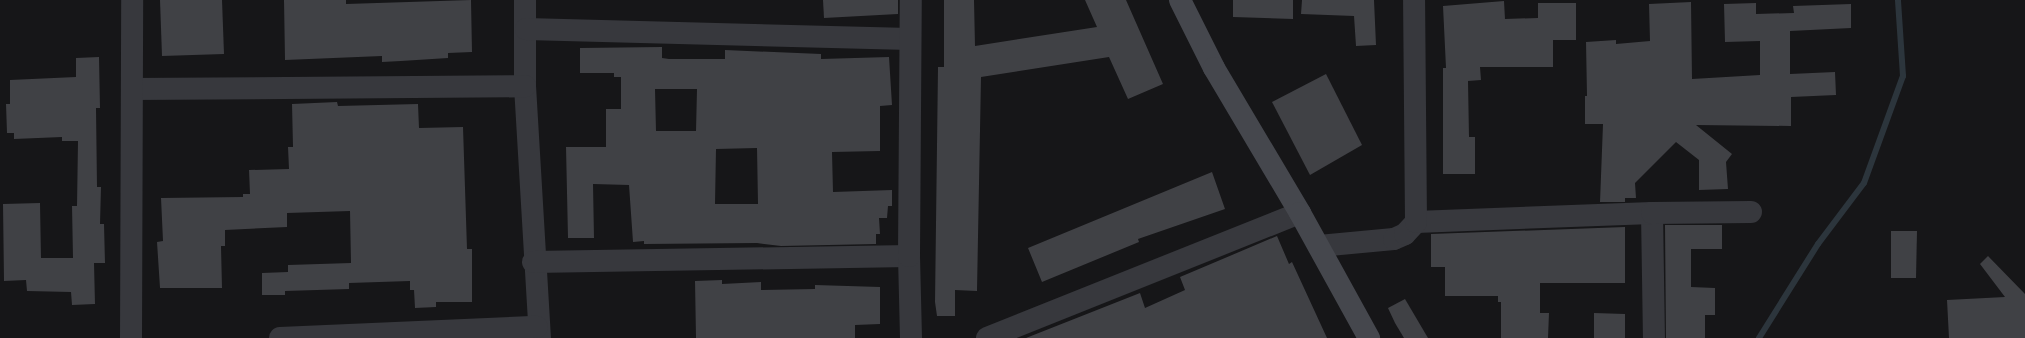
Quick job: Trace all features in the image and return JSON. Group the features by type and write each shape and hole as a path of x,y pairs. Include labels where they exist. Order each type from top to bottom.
{"street":[{"path":"131,338 132,0"},
{"path":"280,338 539,332 533,262 525,86 525,0"},
{"path":"911,0 909,256 911,338"},
{"path":"1180,0 1214,68 1319,246 1369,338"},
{"path":"1319,246 1394,239 1405,234 1416,222 1414,0"},
{"path":"526,29 910,40"},
{"path":"132,89 525,86"},
{"path":"1416,222 1652,213 1751,212"},
{"path":"986,338 1300,213"},
{"path":"1652,213 1654,338"},
{"path":"533,262 909,256"}],"building":[{"path":"160,0 222,0 224,54 162,56"},
{"path":"284,0 346,0 346,4 471,0 472,52 448,53 448,58 382,62 382,56 285,60"},
{"path":"823,0 898,0 898,14 824,18"},
{"path":"944,0 974,0 975,46 1097,27 1085,0 1126,0 1163,84 1128,99 1109,57 981,77 977,291 955,290 955,316 937,316 935,302 938,67 944,67"},
{"path":"1233,0 1293,0 1293,19 1233,17"},
{"path":"1302,0 1374,0 1376,45 1356,46 1354,16 1301,14"},
{"path":"1504,1 1505,19 1538,18 1538,3 1576,3 1576,40 1553,40 1553,67 1480,67 1481,80 1468,81 1469,137 1475,137 1475,174 1443,174 1443,68 1446,68 1443,6"},
{"path":"1691,2 1692,79 1760,75 1760,41 1725,42 1724,4 1756,3 1756,14 1794,13 1793,6 1851,4 1851,28 1790,31 1790,74 1835,72 1836,95 1791,97 1791,126 1696,125 1732,154 1726,162 1728,189 1699,190 1699,160 1676,142 1635,183 1636,198 1625,198 1625,202 1600,202 1603,124 1585,124 1585,96 1587,96 1586,42 1616,40 1616,44 1650,41 1649,4"},
{"path":"662,47 662,58 669,59 725,59 725,50 821,54 821,59 889,57 892,105 880,106 880,151 832,152 833,192 892,190 892,206 888,206 887,218 879,218 880,234 876,234 876,244 781,246 757,243 644,244 644,241 633,242 629,185 593,184 594,238 568,238 566,147 606,147 606,109 621,109 621,77 614,77 614,73 580,73 580,48","holes":["655,89 697,89 696,131 656,131","757,148 758,204 715,204 716,149"]},
{"path":"99,57 100,108 96,108 97,187 101,187 100,224 104,224 105,263 94,263 95,304 72,305 71,292 27,291 26,280 4,281 3,204 40,203 41,258 73,258 72,206 77,206 78,141 62,141 62,137 14,139 14,133 7,133 6,104 10,104 10,80 76,77 76,58"},
{"path":"1326,74 1362,145 1310,175 1272,102"},
{"path":"337,102 338,106 418,104 419,128 463,127 467,249 472,249 472,302 436,302 436,307 415,308 414,290 410,290 410,281 349,283 349,289 285,291 285,295 262,295 262,273 288,272 288,265 351,263 350,211 287,213 287,227 225,230 225,246 221,246 222,288 160,288 157,242 163,241 161,198 243,197 243,194 250,194 249,170 289,169 288,147 293,147 292,104"},
{"path":"1212,172 1225,209 1138,239 1139,242 1042,282 1028,248"},
{"path":"1665,225 1722,225 1722,249 1691,249 1691,287 1715,288 1715,315 1705,315 1705,338 1666,338"},
{"path":"1625,227 1625,283 1540,283 1540,313 1549,313 1548,338 1501,338 1501,302 1498,302 1498,296 1445,296 1445,267 1431,267 1431,234"},
{"path":"1891,231 1917,231 1916,278 1891,278"},
{"path":"1277,236 1289,264 1292,262 1327,338 1026,338 1140,293 1145,308 1185,290 1180,277"},
{"path":"1988,256 2025,294 2025,338 1949,338 1947,300 2005,297 1980,264"},
{"path":"722,280 722,284 761,282 761,290 815,289 815,285 880,287 880,324 855,325 855,338 696,338 695,281"},
{"path":"1405,299 1428,338 1404,338 1395,323 1388,308"},
{"path":"1594,313 1625,314 1625,338 1594,338"}],"waterway":[{"path":"1759,338 1818,244 1864,183 1903,76 1898,0"}]}
